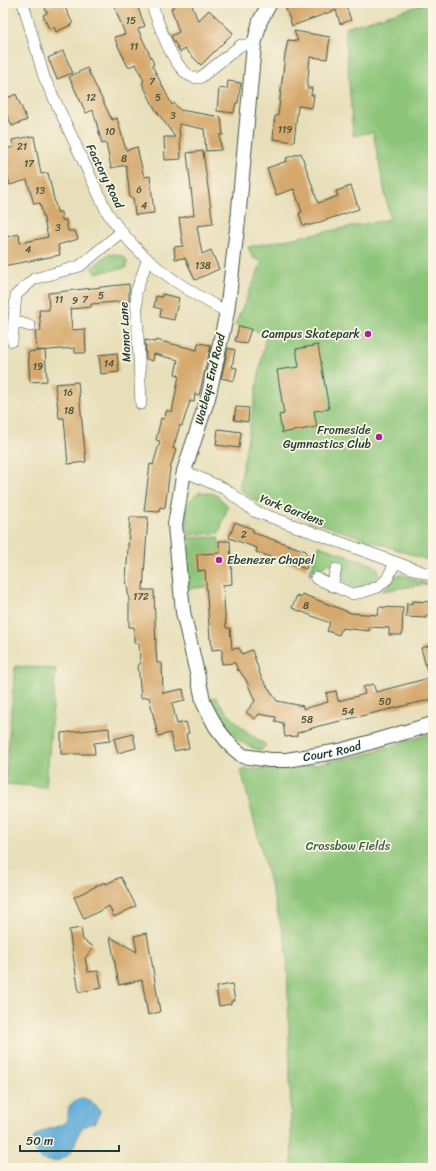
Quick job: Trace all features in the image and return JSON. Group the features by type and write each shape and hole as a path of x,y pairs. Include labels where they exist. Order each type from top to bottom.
{"street":[{"name":"Factory Road","path":"23,3 44,77 107,212 120,233 147,260 189,292 227,312"},
{"path":"151,3 172,55 186,75 193,79 200,78 241,45 254,45"},
{"name":"Watleys End Road","path":"232,746 216,727 204,704 183,612 175,524 184,471 208,398 227,312 238,220 254,45 260,21 270,3"},
{"path":"12,341 16,295 34,280 80,266 120,233"},
{"name":"Manor Lane","path":"141,404 136,292 147,260"},
{"path":"14,321 30,326"},
{"name":"York Gardens","path":"184,471 225,489 254,511 433,576"},
{"path":"316,578 352,594 378,587 387,579 396,563"},
{"path":"332,586 336,569"},
{"name":"Court Road","path":"232,746 243,756 287,760 340,751 433,724"}],"green space":[{"path":"428,3 433,3 433,562 257,502 239,489 266,334 235,325 262,262 253,258 248,247 390,219 373,132 353,136 345,28"},
{"path":"115,254 123,256 127,261 126,268 94,273 91,268 107,255"},
{"path":"200,492 215,494 228,506 219,533 187,535 187,505 194,496"},
{"path":"218,537 220,553 199,571 220,569 221,585 187,589 186,538"},
{"path":"319,546 374,565 378,568 378,576 374,582 368,586 361,588 354,587 347,583 341,576 339,566 328,563 315,574 309,575"},
{"path":"402,575 427,584 382,591 396,576"},
{"path":"15,666 56,669 46,787 5,784"},
{"path":"216,697 238,724 266,745 261,751 235,738 223,725 211,699"},
{"name":"Crossbow Fields","path":"433,733 433,1168 292,1168 287,950 241,770 300,767 359,756"}],"water":[{"path":"82,1098 92,1102 100,1111 96,1122 86,1125 81,1130 72,1150 63,1158 50,1161 44,1160 38,1156 33,1148 33,1141 35,1137 45,1130 65,1123 70,1106"}],"building":[{"path":"56,3 63,3 73,24 56,32 54,27 49,29 43,15 47,13 45,8"},
{"path":"113,3 136,3 145,26 138,29 154,64 152,65 172,105 174,103 180,110 221,117 223,135 220,135 221,150 206,151 204,129 179,124 181,159 165,160 164,137 175,137 155,109 142,83 144,81 136,64 128,67 114,37 125,34"},
{"path":"173,3 191,3 198,21 209,10 233,33 201,65 185,49 180,52 171,36 179,32 171,8 174,7"},
{"path":"284,3 350,3 346,6 351,20 340,24 336,10 292,26"},
{"path":"294,31 330,37 327,59 310,57 307,88 312,88 311,95 314,95 312,108 298,106 294,142 273,139 275,116 278,116 288,40 298,41"},
{"path":"63,51 73,73 57,79 48,58"},
{"path":"87,68 112,120 117,118 126,150 137,147 144,177 150,176 154,213 135,215 133,198 130,198 126,165 111,168 106,143 102,144 93,110 86,113 69,77"},
{"path":"228,81 241,83 238,103 236,103 234,113 217,111 219,88 227,89"},
{"path":"16,94 27,120 12,126 3,105 3,100"},
{"path":"34,136 41,174 48,173 57,212 61,212 62,220 66,220 68,231 75,231 78,239 58,245 60,255 3,266 3,243 7,242 6,237 19,234 20,243 48,237 40,203 34,204 27,180 10,185 3,158 3,150 14,147 12,140"},
{"path":"203,151 213,224 197,226 202,254 211,250 219,269 195,280 185,258 175,259 174,247 183,246 179,218 194,215 187,153"},
{"path":"301,153 318,203 338,196 336,191 351,186 359,209 311,225 303,225 299,213 302,212 294,189 276,195 267,168 287,161 286,158"},
{"path":"129,284 129,301 91,304 91,307 70,309 72,330 85,329 86,353 75,353 75,348 37,351 35,331 41,331 39,310 49,310 48,293"},
{"path":"162,294 179,298 174,320 160,317 161,309 154,307 156,296 162,297"},
{"path":"239,326 251,329 246,344 235,341"},
{"path":"145,340 155,342 156,340 197,350 198,343 211,345 199,395 195,394 194,402 190,401 182,426 180,425 173,449 176,449 170,469 165,508 160,507 159,512 144,511 150,464 153,465 160,441 156,440 161,418 164,419 167,410 172,412 179,375 175,374 178,360 154,354 153,361 146,359"},
{"path":"318,345 329,409 314,411 317,427 282,433 279,415 284,414 277,370 299,367 296,349"},
{"path":"228,348 235,350 232,367 237,368 234,381 221,378"},
{"path":"45,350 47,381 30,382 28,352"},
{"path":"117,353 119,372 101,374 99,355"},
{"path":"78,382 86,462 68,464 64,418 59,418 55,384"},
{"path":"236,407 249,408 248,422 234,420"},
{"path":"218,429 241,432 239,448 216,445"},
{"path":"130,517 148,517 143,590 154,590 157,663 162,663 163,693 183,689 185,700 172,703 177,724 186,722 189,733 186,734 189,748 174,751 170,733 158,736 149,697 141,698 138,664 140,664 139,643 134,643 134,627 129,627 129,599 126,579"},
{"path":"235,522 253,529 253,532 257,534 306,551 306,554 310,556 306,569 256,552 257,548 229,538"},
{"path":"219,541 230,541 232,584 223,585 226,628 230,628 232,649 239,648 242,654 252,650 261,677 277,701 303,706 303,709 328,702 326,693 336,691 338,701 365,694 363,687 373,684 376,692 429,678 421,648 433,645 433,699 319,726 297,733 297,736 285,737 283,723 275,721 276,717 259,714 255,719 246,712 255,701 246,680 239,670 238,671 235,663 222,664 222,649 212,650 205,570 198,571 197,554 220,553"},
{"path":"302,594 351,613 378,615 379,607 403,608 402,635 389,635 389,628 369,627 369,631 342,628 339,635 327,631 330,623 292,608 297,595 301,597"},
{"path":"412,601 432,602 431,615 426,615 426,618 406,617 407,603 412,604"},
{"path":"109,728 110,741 94,743 95,754 61,754 61,733"},
{"path":"133,734 136,748 118,753 114,739"},
{"path":"121,877 136,906 114,917 109,906 84,919 74,897 105,882 106,884"},
{"path":"81,928 83,940 94,947 85,958 88,972 98,971 102,988 79,992 69,930"},
{"path":"147,933 160,1012 148,1015 142,980 119,985 110,937 137,952 134,936"},
{"path":"232,984 235,1001 231,1001 231,1004 219,1006 216,987"}],"place":[{"name":"Campus Skatepark","path":"368,334"},
{"name":"Fromeside Gymnastics Club","path":"379,437"},
{"name":"Ebenezer Chapel","path":"219,560"}]}
